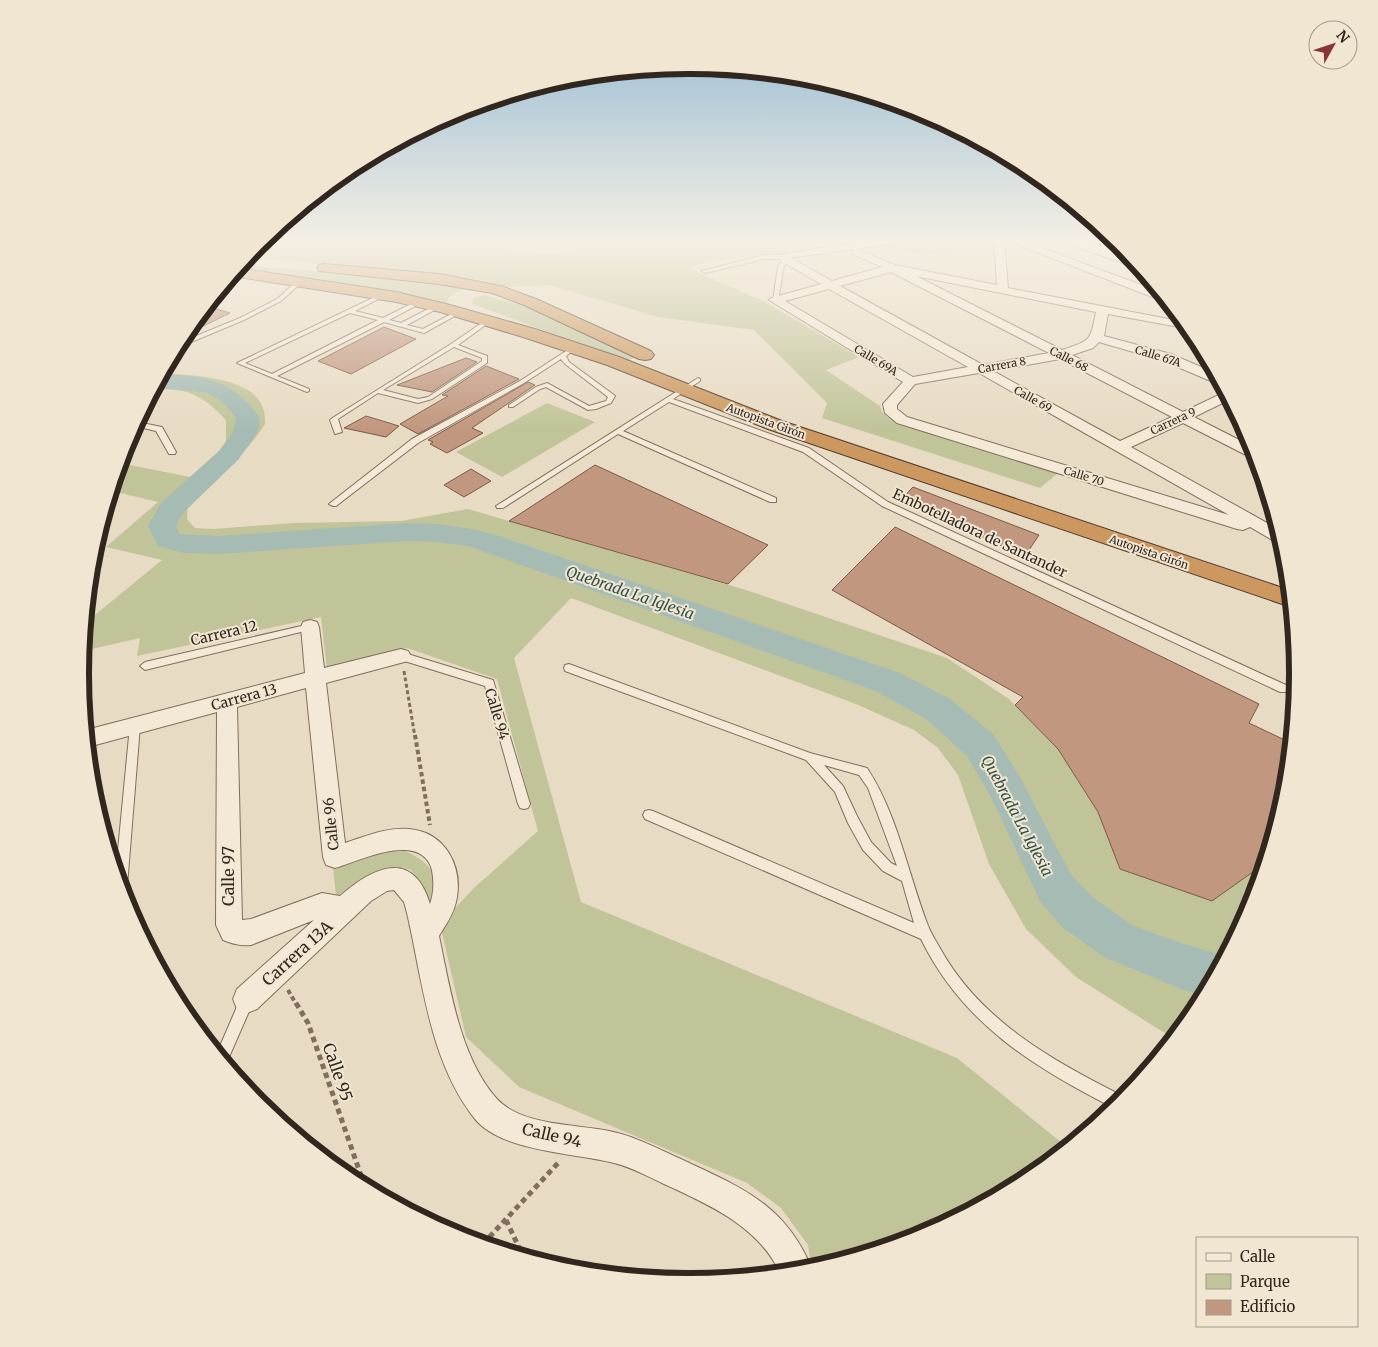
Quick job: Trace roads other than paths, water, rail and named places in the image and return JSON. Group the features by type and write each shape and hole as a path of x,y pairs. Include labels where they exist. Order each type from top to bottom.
{"highway":[{"name":"Autopista Girón","path":"429,304 488,320 569,352 683,389 775,425 1284,597"},
{"path":"464,304 488,320"},
{"name":"Autopista Girón","path":"533,304 683,389 771,410 1281,578"}],"street":[{"name":"Calle 69A","path":"781,304 911,381"},
{"name":"Calle 69","path":"864,304 1271,532"},
{"name":"Calle 68","path":"962,304 1245,449"},
{"path":"1080,304 1176,324"},
{"path":"1097,338 1103,308"},
{"name":"Carrera 8","path":"911,381 1061,355 1089,345 1097,338"},
{"name":"Calle 67A","path":"1097,338 1166,358 1209,375"},
{"name":"Calle 70","path":"911,381 890,404 890,410 902,420 1272,534"},
{"name":"Carrera 9","path":"1120,447 1222,399"},
{"name":"Calle 96","path":"310,627 335,857 397,839 413,840 435,850 441,860 446,878 444,900 426,933"},
{"name":"Carrera 13","path":"93,737 401,656"},
{"name":"Calle 97","path":"227,701 228,925 232,931 241,933 251,932 322,905 336,907 343,911"},
{"name":"Carrera 13A","path":"247,999 362,893 378,882 390,877 401,879"},
{"name":"Calle 94","path":"401,879 415,896 426,933 449,1039 468,1082 488,1110 511,1125 533,1133 626,1150 734,1200 758,1219 779,1240 792,1264"}],"lane":[{"path":"189,341 242,319 271,304"},
{"path":"307,390 240,363 364,304"},
{"path":"272,376 383,320 429,304"},
{"path":"402,325 429,304"},
{"path":"350,310 424,332 459,312"},
{"path":"338,432 334,420 336,418 453,345 488,320"},
{"path":"377,391 418,401 424,400 485,362 485,357 453,345"},
{"path":"511,406 538,388 547,386 588,408 598,407 612,399 612,396 567,363 569,352"},
{"path":"332,504 415,441 522,382 569,352"},
{"path":"500,506 683,389"},
{"name":"Embotelladora de Santander","path":"683,389 806,450 885,504 1284,689"},
{"path":"143,426 159,429 172,452"},
{"path":"618,431 772,500"},
{"name":"Carrera 12","path":"145,666 310,627"},
{"name":"Calle 94","path":"401,656 489,683 524,804"},
{"path":"569,668 809,757 863,771 873,786 925,934 949,975 978,1010 1041,1061 1112,1099"},
{"path":"122,870 135,726"},
{"path":"809,757 839,789 852,819 867,846 887,867 906,876"},
{"path":"649,816 925,934"},
{"name":"Carrera 13A","path":"224,1053 247,999"}],"waterway":[{"name":"Quebrada La Iglesia","path":"166,381 210,386 230,397 248,418 245,433 229,455 171,509 162,526 168,540 184,544 219,545 407,532 438,533 468,537 489,542 888,682 938,709 980,745 1006,789 1055,887 1077,912 1120,942 1181,966 1208,973"}]}
